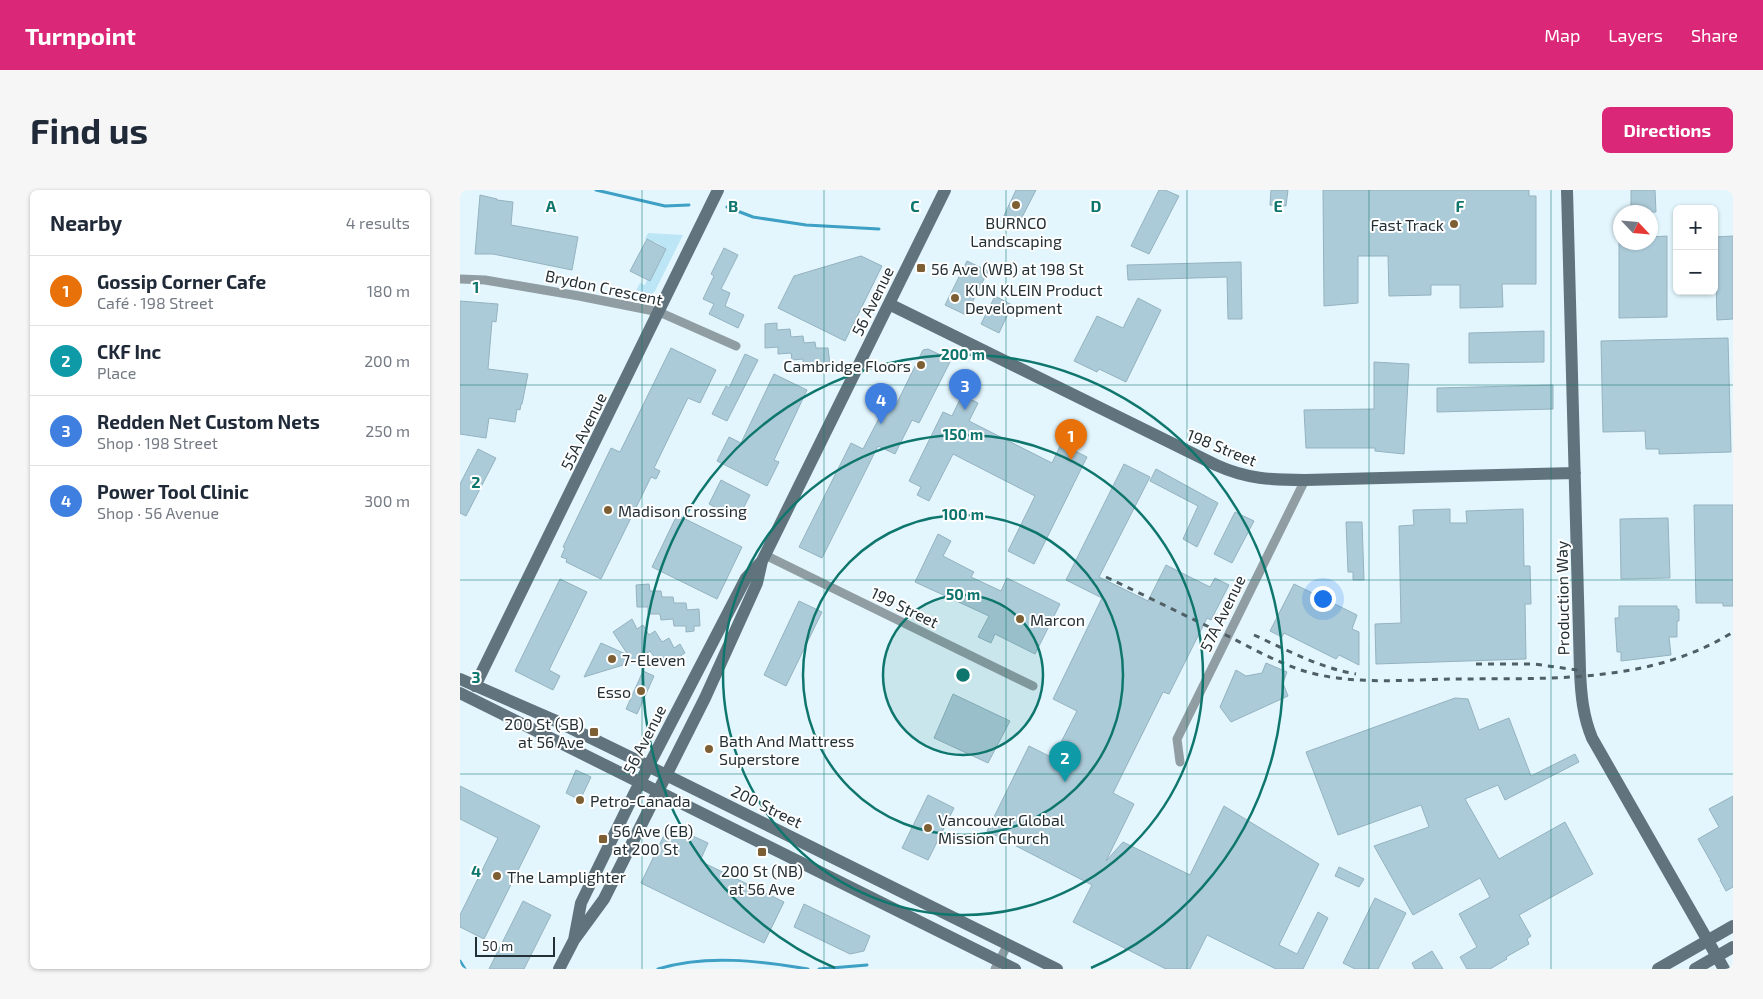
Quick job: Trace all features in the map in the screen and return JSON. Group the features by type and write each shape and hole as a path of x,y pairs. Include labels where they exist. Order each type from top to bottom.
{"main road":[{"name":"55A Avenue","path":"475,686 718,190"},
{"name":"Production Way","path":"1567,190 1582,707 1592,738 1724,969"},
{"name":"56 Avenue","path":"559,969 574,940 604,899 717,672 757,584 763,558 943,191"},
{"name":"198 Street","path":"889,304 1226,470 1258,479 1305,480 1575,473"},
{"name":"56 Avenue","path":"574,940 582,903 640,782 746,578 763,558"},
{"path":"707,652 715,658 717,672"},
{"name":"200 Street","path":"460,679 554,720 649,766 1057,969"},
{"path":"460,693 658,791 997,965 1015,969"},
{"path":"1658,969 1733,926"},
{"path":"1695,969 1733,947"}],"street":[{"name":"Brydon Crescent","path":"460,279 485,280 659,312 736,346"},
{"name":"57A Avenue","path":"1180,762 1177,739 1305,480"},
{"name":"199 Street","path":"763,558 1033,686"},
{"path":"997,965 1008,944"}],"shaded area":[{"path":"648,233 683,235 655,291 648,295 634,294 640,283 645,285 647,280 650,281 666,249 657,243 645,239"}],"building":[{"path":"1016,190 1036,190 1016,229 1001,222"},
{"path":"1159,190 1165,190 1179,196 1149,254 1131,246"},
{"path":"1271,190 1288,190 1286,206 1270,205"},
{"path":"1323,190 1529,190 1529,196 1536,196 1536,284 1502,284 1503,307 1460,308 1460,285 1431,285 1431,295 1389,296 1388,256 1358,256 1358,303 1324,306"},
{"path":"1631,190 1655,190 1656,205 1631,205"},
{"path":"480,195 513,202 511,225 578,237 572,270 493,254 475,254"},
{"path":"1667,236 1667,317 1619,318 1619,250 1658,250 1658,237"},
{"path":"1733,236 1733,319 1717,320 1718,237"},
{"path":"647,239 666,249 650,281 630,271"},
{"path":"724,248 738,255 721,289 730,293 725,306 744,315 738,328 709,314 714,304 703,299 714,276 711,274"},
{"path":"861,256 882,266 845,341 778,308 794,276"},
{"path":"967,261 988,271 966,315 945,305"},
{"path":"1241,262 1242,319 1228,319 1227,277 1128,280 1127,265"},
{"path":"995,296 1012,305 999,333 981,324"},
{"path":"1138,298 1161,310 1126,382 1099,369 1097,372 1074,361 1097,316 1123,328"},
{"path":"460,301 498,304 496,322 492,321 488,369 528,374 522,404 520,410 517,409 515,422 489,418 486,438 460,434"},
{"path":"777,323 777,330 790,329 791,337 803,336 804,343 815,342 816,348 828,348 830,364 824,365 824,371 816,372 815,366 803,366 803,359 792,360 791,353 778,354 778,347 765,348 765,324"},
{"path":"1544,331 1544,362 1469,363 1469,333"},
{"path":"1728,338 1731,452 1659,454 1659,449 1646,449 1645,431 1603,432 1601,341"},
{"path":"671,348 716,370 700,403 688,398 654,468 660,471 656,479 651,477 601,579 566,562 567,559 561,557 565,548 563,547 611,448 620,452"},
{"path":"928,349 951,360 919,423 912,420 895,454 878,446 822,558 799,547 851,443 863,449 886,405 894,409 923,350"},
{"path":"745,354 758,360 727,421 712,414 726,386 729,388"},
{"path":"1374,362 1409,364 1404,454 1375,451 1375,448 1306,448 1304,410 1374,409"},
{"path":"774,374 807,390 774,460 779,462 767,486 717,461 729,437 741,443"},
{"path":"1553,385 1553,409 1437,412 1437,388"},
{"path":"962,395 978,403 969,421 1052,463 1061,444 1087,457 1034,564 1008,551 1035,496 953,454 929,501 917,495 921,487 909,481 943,412 952,416"},
{"path":"478,449 496,458 466,516 460,513 460,484"},
{"path":"1124,464 1150,477 1099,577 1148,601 1166,565 1210,587 1215,578 1229,585 1211,620 1207,618 1169,694 1163,692 1113,793 1134,804 1106,861 1123,842 1190,875 1224,806 1319,864 1279,945 1297,954 1318,912 1328,918 1303,969 1276,969 1207,935 1190,969 1166,969 1073,922 1092,885 987,831 1029,746 1053,758 1077,711 1053,699 1102,598 1066,580"},
{"path":"1156,469 1218,503 1197,547 1183,539 1198,506 1150,481"},
{"path":"721,480 750,495 738,519 709,504"},
{"path":"1694,505 1733,505 1733,606 1723,606 1723,603 1696,603"},
{"path":"1450,509 1450,523 1467,523 1466,511 1523,509 1524,566 1530,566 1531,604 1525,604 1526,659 1376,664 1375,624 1401,623 1399,526 1414,525 1413,510"},
{"path":"1235,512 1254,521 1232,563 1214,554"},
{"path":"677,515 742,547 717,599 652,567"},
{"path":"1668,518 1670,578 1621,579 1620,519"},
{"path":"1346,522 1362,522 1364,580 1353,580 1353,572 1348,572"},
{"path":"938,534 951,541 943,556 974,572 971,577 1001,591 1007,578 1060,604 1035,654 995,634 991,643 978,637 989,616 915,582"},
{"path":"560,579 587,592 549,670 560,676 553,690 515,671"},
{"path":"649,584 650,591 661,591 662,597 673,597 674,603 686,603 687,610 699,609 700,626 694,626 694,631 686,632 686,626 674,626 673,619 661,620 660,614 648,614 648,607 637,607 636,585"},
{"path":"1294,584 1357,615 1352,629 1359,632 1359,665 1339,655 1336,659 1284,633 1282,637 1270,631"},
{"path":"799,601 822,612 786,686 764,675"},
{"path":"1619,606 1677,606 1677,609 1679,609 1679,621 1677,621 1677,637 1669,637 1671,655 1621,661 1621,652 1617,652 1615,618 1619,618"},
{"path":"632,619 637,629 643,625 649,635 655,631 662,642 669,638 674,648 680,644 685,653 681,655 684,659 670,668 663,658 657,661 650,651 633,662 584,677 601,643 628,655 613,632"},
{"path":"1266,663 1287,672 1283,683 1288,696 1231,722 1220,707 1236,670 1246,676 1262,673"},
{"name":"Esso","path":"643,671 654,676 637,714 626,709"},
{"path":"953,694 1010,721 988,763 934,738"},
{"path":"1455,698 1468,699 1479,730 1509,718 1531,776 1575,754 1579,762 1505,800 1498,785 1465,799 1499,859 1565,822 1593,874 1519,915 1531,936 1527,939 1529,944 1490,969 1467,969 1460,957 1477,947 1459,914 1490,897 1480,878 1413,915 1374,846 1429,827 1421,805 1338,835 1306,752"},
{"path":"576,770 591,777 580,800 566,793"},
{"name":"The Lamplighter","path":"460,786 540,826 484,939 460,927 460,915 498,838 460,819"},
{"name":"Vancouver Global Mission Church","path":"928,795 954,808 928,860 902,848"},
{"path":"1733,796 1733,887 1726,891 1698,839 1719,827 1709,809"},
{"path":"669,825 708,843 700,861 784,902 764,943 641,883"},
{"path":"1339,867 1364,879 1359,887 1335,876"},
{"path":"1375,898 1406,913 1378,969 1355,969 1343,963"},
{"path":"523,901 551,915 524,969 489,969"},
{"path":"804,904 870,936 864,951 850,954 794,927"},
{"path":"1432,951 1443,969 1415,969 1412,963"}],"waterway":[{"path":"596,190 665,206 689,205"},
{"path":"727,207 753,217 806,225 879,229"},
{"path":"658,969 676,964 714,960 733,960 808,969"},
{"path":"460,961 465,969"},
{"path":"819,969 867,965"}],"railway":[{"path":"1106,577 1285,664 1322,675 1358,680 1522,679 1596,675 1632,670 1667,662 1701,649 1733,632"},
{"path":"1254,635 1317,663 1356,674"},
{"path":"1476,664 1534,664 1584,671"}],"place":[{"name":"BURNCO Landscaping","path":"1016,205"},
{"name":"Fast Track","path":"1454,224"},
{"name":"56 Ave (WB) at 198 St","path":"921,268"},
{"name":"KUN KLEIN Product Development","path":"955,298"},
{"name":"Cambridge Floors","path":"921,365"},
{"name":"Redden Net Custom Nets","path":"965,410"},
{"name":"Power Tool Clinic","path":"881,424"},
{"name":"Gossip Corner Cafe","path":"1071,460"},
{"name":"Madison Crossing","path":"608,510"},
{"name":"Marcon","path":"1020,619"},
{"name":"7-Eleven","path":"612,659"},
{"name":"Esso","path":"641,691"},
{"name":"200 St (SB) at 56 Ave","path":"594,732"},
{"name":"Bath And Mattress Superstore","path":"709,749"},
{"name":"CKF Inc","path":"1065,782"},
{"name":"Petro-Canada","path":"580,800"},
{"name":"Vancouver Global Mission Church","path":"928,828"},
{"name":"56 Ave (EB) at 200 St","path":"603,839"},
{"name":"200 St (NB) at 56 Ave","path":"762,852"},
{"name":"The Lamplighter","path":"497,876"}]}
